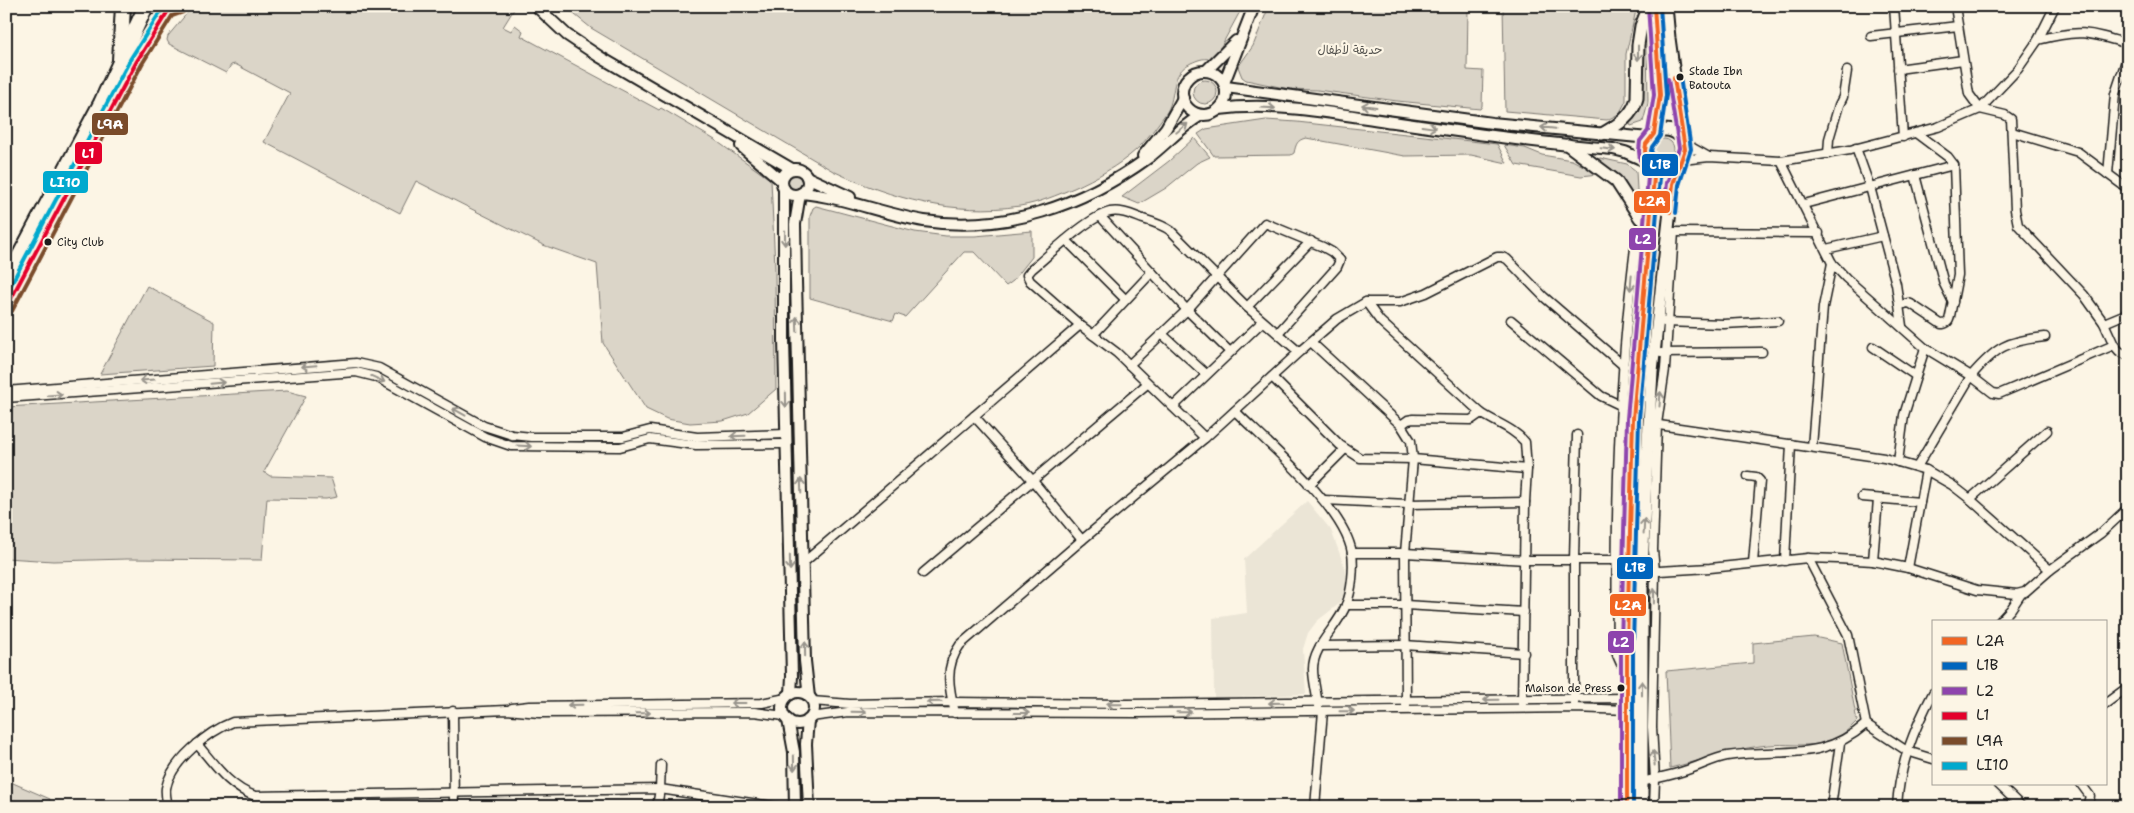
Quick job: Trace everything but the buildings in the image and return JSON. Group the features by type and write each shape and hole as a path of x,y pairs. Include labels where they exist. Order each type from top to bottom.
{"highway":[{"path":"119,64 123,6"},
{"path":"6,281 101,103 146,6"},
{"path":"6,308 137,61 174,9 154,6"}],"main road":[{"path":"1602,134 1624,119 1635,107 1638,98 1639,35 1649,6"},
{"path":"1627,807 1627,671 1633,420 1651,225 1652,165 1645,151 1651,136 1660,95 1654,6"},
{"path":"1642,807 1642,572 1659,353 1671,232 1673,184 1685,155 1666,6"},
{"path":"1651,136 1660,131 1674,132 1684,142"},
{"path":"1568,146 1616,181 1642,220 1651,225"},
{"path":"1652,165 1667,170 1681,163"}],"street":[{"path":"536,6 567,35 600,58 792,169"},
{"path":"730,134 790,194 801,193 862,204 899,216 926,221 972,224 1026,217 1062,206 1091,193 1150,156 1183,127 1201,115 1211,114 1219,109 1226,99 1225,85 1254,6"},
{"path":"1894,6 1903,137"},
{"path":"1954,6 1969,94 1980,109 2005,115 2010,119 2015,210 2018,225 2084,295 2104,324 2119,352 2128,356"},
{"path":"1681,163 1709,157 1781,161 1856,148 1938,127 1980,109 2018,69 2038,40 2055,6"},
{"path":"1871,36 1958,26"},
{"path":"1206,71 1226,52 1244,30"},
{"path":"2038,40 2071,32 2092,33 2128,44"},
{"path":"2108,174 2115,94 2128,55"},
{"path":"1898,69 1963,60"},
{"path":"1201,115 1189,109 1183,98 1182,91 1187,79 1193,74 1206,71 1213,72 1225,85 1492,123 1602,134 1651,136"},
{"path":"1828,154 1829,139 1839,105 1843,98 1847,71"},
{"path":"1136,164 1166,128 1183,98"},
{"path":"1219,109 1260,107 1321,112 1568,146 1613,149 1625,152 1652,165"},
{"path":"2012,132 2078,152 2128,189"},
{"path":"1901,305 1911,304 1941,324 1946,324 1949,322 1958,275 1954,165 1948,157 1916,133"},
{"path":"1684,142 1693,150 1709,157"},
{"path":"1856,148 1870,187 1901,305 1902,326"},
{"path":"1781,161 1819,233 1832,263 1846,278 1925,348 1971,376 1993,394 1999,394 2114,345"},
{"path":"1804,204 1954,165"},
{"path":"795,807 793,744 782,707 788,696 792,676 783,185 786,172 792,169 800,169 807,177 862,204"},
{"path":"1915,175 1944,284 1953,302"},
{"path":"807,177 807,188 801,193 795,224 805,661 814,709 809,718 806,744 809,807"},
{"path":"1205,438 1129,366 1027,278 1032,269 1066,240 1100,216 1120,212 1165,226 1247,308 1299,352"},
{"path":"1627,671 1617,655 1616,560 1620,405 1638,214"},
{"path":"1100,216 1187,310 1230,352"},
{"path":"1129,366 1187,310 1265,223 1311,241 1332,252 1340,260 1328,277 1278,333"},
{"path":"1637,233 1643,227 1651,225"},
{"path":"1671,232 1819,233"},
{"path":"1826,249 1883,236"},
{"path":"1066,240 1125,299"},
{"path":"1247,308 1311,241"},
{"path":"955,713 948,684 949,667 960,645 1205,438 1337,319 1366,302 1400,302 1426,294 1497,257 1502,257 1544,297 1624,366"},
{"path":"1812,447 1824,307 1832,263"},
{"path":"1093,334 1152,272"},
{"path":"1366,302 1380,321 1481,413 1510,429 1525,442 1527,469 1525,502 1526,560 1522,708"},
{"path":"2104,324 2128,313"},
{"path":"1511,320 1600,396 1620,405"},
{"path":"1663,321 1724,324 1778,321"},
{"path":"1173,407 1262,322"},
{"path":"803,563 1080,325"},
{"path":"1162,334 1206,374"},
{"path":"1917,466 1971,376 1983,362 1997,350 2017,340 2045,337"},
{"path":"1311,342 1401,425 1411,441 1413,459 1405,553 1404,645 1406,705"},
{"path":"1873,347 1916,376"},
{"path":"1898,462 1904,414 1925,348"},
{"path":"1659,353 1762,352"},
{"path":"6,391 356,363 379,368 484,426 522,437 623,437 650,430 697,437 787,439"},
{"path":"6,398 356,372 376,377 485,438 511,446 625,446 650,439 696,445 787,439"},
{"path":"1272,377 1345,449 1360,458 1413,459 1527,469"},
{"path":"923,573 1147,384"},
{"path":"1234,411 1324,500 1346,535 1352,553 1351,582 1346,605 1320,646 1313,668 1321,711 1315,807"},
{"path":"1401,425 1413,419 1471,420 1481,413"},
{"path":"974,416 1033,481 1082,540"},
{"path":"1654,807 1655,778 1652,727 1655,571 1653,550 1653,424 1812,447 1917,466 1952,485 1970,499 2050,570"},
{"path":"1970,499 2046,430"},
{"path":"1574,708 1574,560 1577,435"},
{"path":"1785,561 1791,444"},
{"path":"1309,485 1345,449"},
{"path":"1908,568 1926,470"},
{"path":"1748,476 1756,477 1760,481 1753,563"},
{"path":"1862,497 1920,502"},
{"path":"1873,561 1878,499"},
{"path":"1324,500 1408,504 1525,502"},
{"path":"2001,620 2021,594 2050,570 2101,533 2128,508"},
{"path":"1352,553 1405,553 1526,560 1616,560"},
{"path":"1642,572 1710,568 1808,558 1873,561 1908,568 1977,590 2021,594"},
{"path":"1808,558 1848,635 1866,724 1906,751 1932,759"},
{"path":"1346,605 1405,605 1524,612"},
{"path":"1320,646 1404,645 1524,653"},
{"path":"2106,703 2128,686"},
{"path":"507,710 524,706 762,703 798,692 811,699 850,704 952,702 1126,704 1318,702 1628,710"},
{"path":"1897,807 1898,785 1906,751 1932,695"},
{"path":"168,807 165,790 177,765 197,744 222,726 233,722 507,710 539,713 754,712 786,718 796,724 809,718 848,712 1321,711 1522,700 1628,698"},
{"path":"453,711 454,807"},
{"path":"1642,782 1685,771 1724,756 1752,752 1804,752 1840,743 1854,735 1866,724"},
{"path":"1831,807 1840,743"},
{"path":"197,744 228,780 245,792 255,796 660,788 778,807"},
{"path":"656,807 660,788 661,765"},
{"path":"2000,786 2022,807"},
{"path":"2082,786 2090,796 2087,807"}],"shaded area":[{"path":"1307,501 1331,530 1346,571 1346,587 1339,604 1317,621 1308,633 1303,649 1306,694 1214,698 1213,618 1247,613 1244,559"}],"green space":[{"path":"193,6 516,6 503,27 511,31 515,25 523,31 521,36 659,110 661,108 715,140 771,180 775,267 776,389 748,413 723,421 690,423 667,419 646,409 603,343 597,264 543,245 416,181 400,213 264,142 290,93 235,64 231,65 226,73 169,44 168,36"},
{"path":"564,6 1243,6 1218,52 1210,59 1202,59 1191,63 1179,73 1167,112 1136,150 1122,161 1082,184 1041,201 996,209 972,209 924,203 901,197 878,190 833,171 591,28"},
{"name":"حديقة لأطفال","path":"1269,6 1473,6 1468,7 1467,70 1483,71 1482,106 1480,109 1397,101 1317,90 1289,89 1246,80 1242,77 1238,67 1253,46"},
{"path":"1503,6 1637,6 1626,54 1626,101 1619,114 1607,120 1505,111"},
{"path":"1644,36 1647,39 1648,103 1643,122 1631,126 1629,122 1639,108"},
{"path":"1205,80 1210,81 1216,87 1216,97 1210,103 1205,104 1200,103 1194,97 1193,92 1194,87 1200,81"},
{"path":"1266,120 1497,144 1507,163 1471,155 1405,156 1306,138 1299,141 1294,153 1291,155 1214,156 1198,134 1206,129"},
{"path":"1194,138 1210,157 1197,163 1166,188 1139,204 1122,197 1169,161"},
{"path":"1660,139 1668,139 1674,145 1674,153 1668,159 1660,159 1654,153 1654,145"},
{"path":"1504,145 1525,148 1542,155 1572,160 1599,174 1581,176 1516,165"},
{"path":"1600,158 1627,164 1636,171 1638,208 1596,160"},
{"path":"795,172 802,175 805,182 802,189 795,192 788,189 785,182 788,175"},
{"path":"816,206 915,232 946,236 975,236 1032,231 1032,257 1013,281 1006,286 974,252 964,252 905,317 896,314 893,321 810,298 810,216 813,208"},
{"path":"147,286 214,322 213,366 100,374"},
{"path":"287,391 306,396 264,472 270,476 331,478 337,497 326,499 267,498 262,560 127,559 53,561 6,558 6,407"},
{"path":"1814,637 1842,643 1857,721 1845,732 1823,743 1760,746 1670,768 1666,671 1753,663 1753,643"},
{"path":"6,780 50,799 48,807 6,807"}],"transit line":[{"name":"LI10","path":"6,294 131,58 164,6"},
{"name":"L1","path":"6,308 137,61 168,11 180,6"},
{"name":"L2","path":"1621,807 1621,645 1627,419 1648,177 1648,169 1640,160 1639,151 1640,141 1648,131 1654,95 1648,6"},
{"name":"L2A","path":"1627,807 1627,645 1633,419 1654,177 1654,167 1646,157 1645,151 1646,144 1654,134 1660,95 1654,6"},
{"name":"L1B","path":"1633,807 1633,645 1639,419 1660,177 1660,165 1651,151 1660,136 1666,95 1660,6"},
{"name":"L9A","path":"12,311 142,64 172,16 183,12"},
{"name":"L1B","path":"1676,213 1679,185 1691,149 1680,77"},
{"name":"L2A","path":"1670,212 1673,184 1685,149 1674,78"},
{"name":"L2","path":"1664,211 1667,183 1679,148 1668,79"}],"place":[{"name":"Stade Ibn Batouta","path":"1680,77"},
{"name":"City Club","path":"48,242"},
{"name":"Maison de Press","path":"1621,688"}]}
